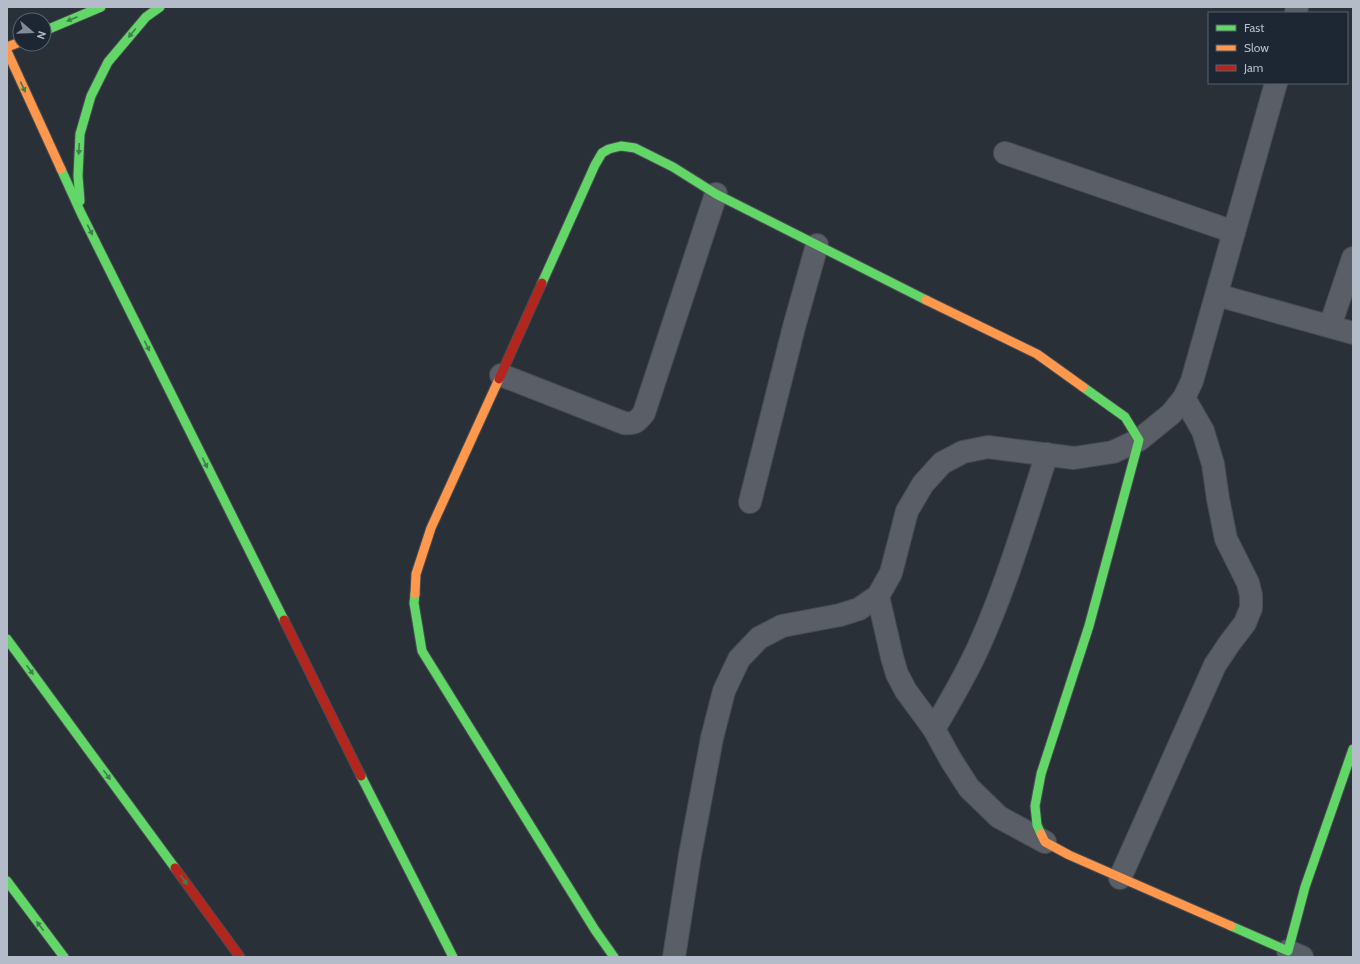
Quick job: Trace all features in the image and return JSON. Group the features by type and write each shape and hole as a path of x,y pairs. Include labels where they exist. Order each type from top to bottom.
{"main road":[{"path":"52,28 100,7"},
{"path":"81,213 78,176 80,134 91,96 108,62 146,17 160,7"},
{"path":"7,51 81,213 362,779 453,957"},
{"path":"614,957 591,924 422,651 414,603 416,574 431,528 594,165 602,153 609,149 621,146 635,148 673,167 716,194 964,320 1037,354 1125,417 1139,440 1089,626 1041,774 1035,806 1036,825 1045,842 1069,855 1120,878 1295,954 1306,887 1353,749"},
{"path":"7,639 240,957"},
{"path":"7,881 64,957"}],"street":[{"path":"674,957 690,855 712,738 724,691 740,659 759,638 782,626 840,615 859,609 878,596 891,573 907,511 923,484 942,463 963,452 988,447 1074,458 1113,452 1139,440 1171,414 1184,398 1192,381 1276,84"},
{"path":"1005,153 1234,232"},
{"path":"501,375 624,423 631,424 637,422 644,412 716,194"},
{"path":"750,502 794,327 817,245"},
{"path":"1330,326 1353,258"},
{"path":"1217,295 1353,333"},
{"path":"1120,878 1215,665 1245,622 1251,608 1251,595 1248,583 1226,539 1213,464 1203,431 1184,398"},
{"path":"934,729 979,646 996,606 1047,454"},
{"path":"878,596 897,674 906,691 934,729 969,788 998,817 1045,842"}],"traffic: fast":[{"path":"52,28 101,7"},
{"path":"80,201 78,176 80,134 91,96 108,62 146,17 160,7"},
{"path":"542,283 595,165 602,153 609,149 621,146 635,148 673,167 716,194 926,300"},
{"path":"61,169 81,213 284,620"},
{"path":"1041,834 1037,825 1035,806 1041,774 1089,626 1139,440 1125,417 1083,387"},
{"path":"415,594 414,603 422,651 595,930 614,957"},
{"path":"7,639 175,868"},
{"path":"1231,926 1288,951 1305,887 1353,749"},
{"path":"361,776 453,957"},
{"path":"7,881 64,957"}],"traffic: slow":[{"path":"7,47 12,45"},
{"path":"7,51 61,169"},
{"path":"926,300 1037,354 1083,387"},
{"path":"415,594 416,574 431,528 499,379"},
{"path":"1041,834 1045,842 1069,855 1231,926"}],"traffic: jam":[{"path":"499,379 542,283"},
{"path":"284,620 361,776"},
{"path":"175,868 240,957"}]}
